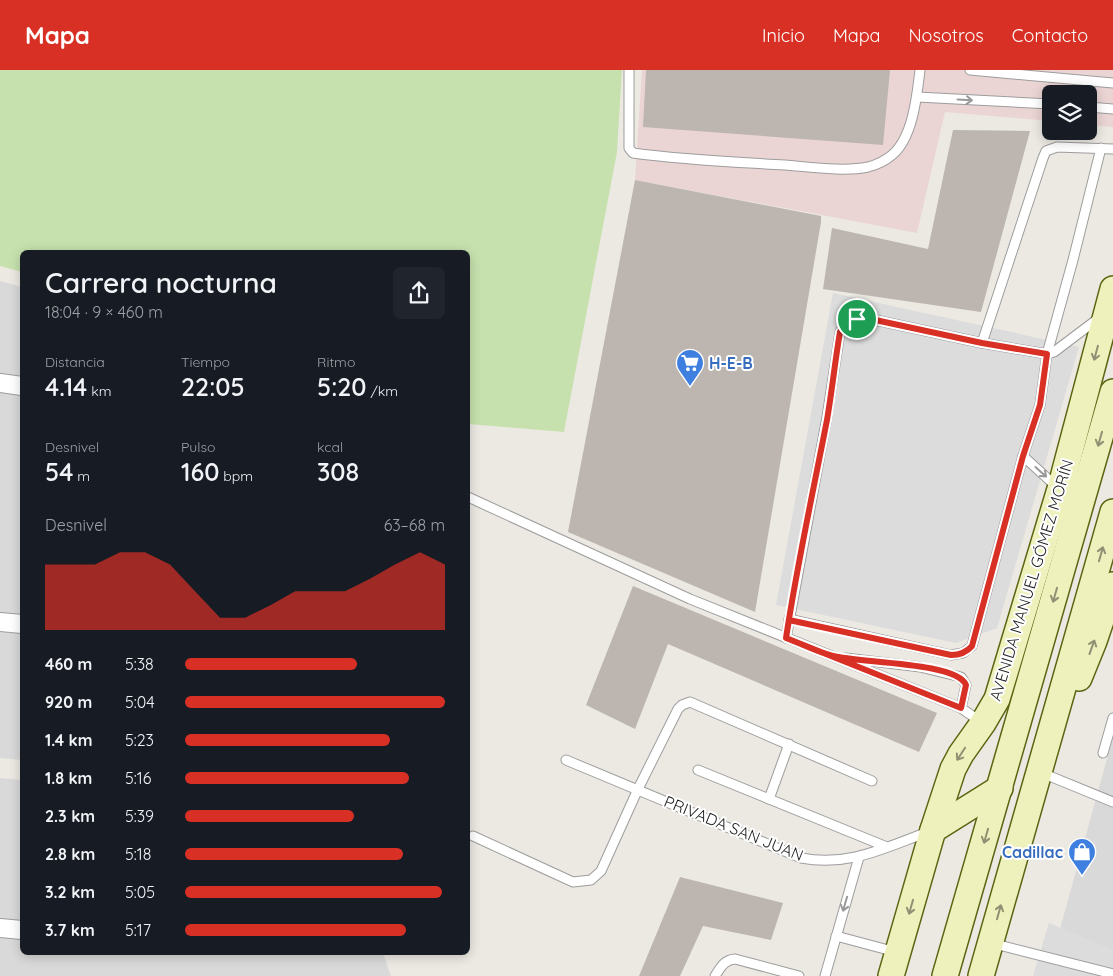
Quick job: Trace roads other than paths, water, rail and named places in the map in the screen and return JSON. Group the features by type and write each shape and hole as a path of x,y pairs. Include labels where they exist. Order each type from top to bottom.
{"main road":[{"name":"AVENIDA MANUEL GÓMEZ MORÍN","path":"891,976 933,830 956,761 983,723 997,699 1060,489 1110,300"},
{"name":"AVENIDA MANUEL GÓMEZ MORÍN","path":"945,976 1113,392"},
{"path":"981,976 1113,512"},
{"path":"1053,721 1087,663 1113,585"},
{"path":"933,830 1000,788"}],"street":[{"path":"0,383 20,386"},
{"path":"0,622 20,624"},
{"path":"0,928 20,930"}],"lane":[{"path":"629,70 629,148 633,153 663,157 836,168 868,167 884,161 901,145 917,97 920,70"},
{"path":"970,70 1113,83"},
{"path":"917,97 1042,104"},
{"path":"1097,108 1113,109"},
{"path":"982,343 1046,151 1057,146 1113,149"},
{"path":"789,620 957,655 972,646 1023,456 1040,405 1047,354 1101,148"},
{"path":"786,638 827,417 840,332 848,323 866,318 982,343 1047,354 1054,352 1110,300"},
{"path":"1023,456 1060,489"},
{"path":"470,499 690,600 961,708 983,723"},
{"path":"834,656 920,667 954,674 961,677 966,685 961,708"},
{"path":"473,836 573,882 591,880 601,871 638,789 678,709 686,703 694,703 872,780"},
{"path":"1103,753 1113,718"},
{"path":"769,799 789,744"},
{"name":"PRIVADA SAN JUAN","path":"566,760 801,858 817,861 840,861 859,857 933,830"},
{"path":"698,770 887,847"},
{"path":"1039,772 1113,802"},
{"path":"825,976 859,857"},
{"path":"836,936 898,952"},
{"path":"991,943 1101,974 1113,974"},
{"path":"715,976 727,960 735,959 799,976"}],"place":[{"name":"H-E-B","path":"690,387"},
{"name":"Cadillac","path":"1082,876"}]}
